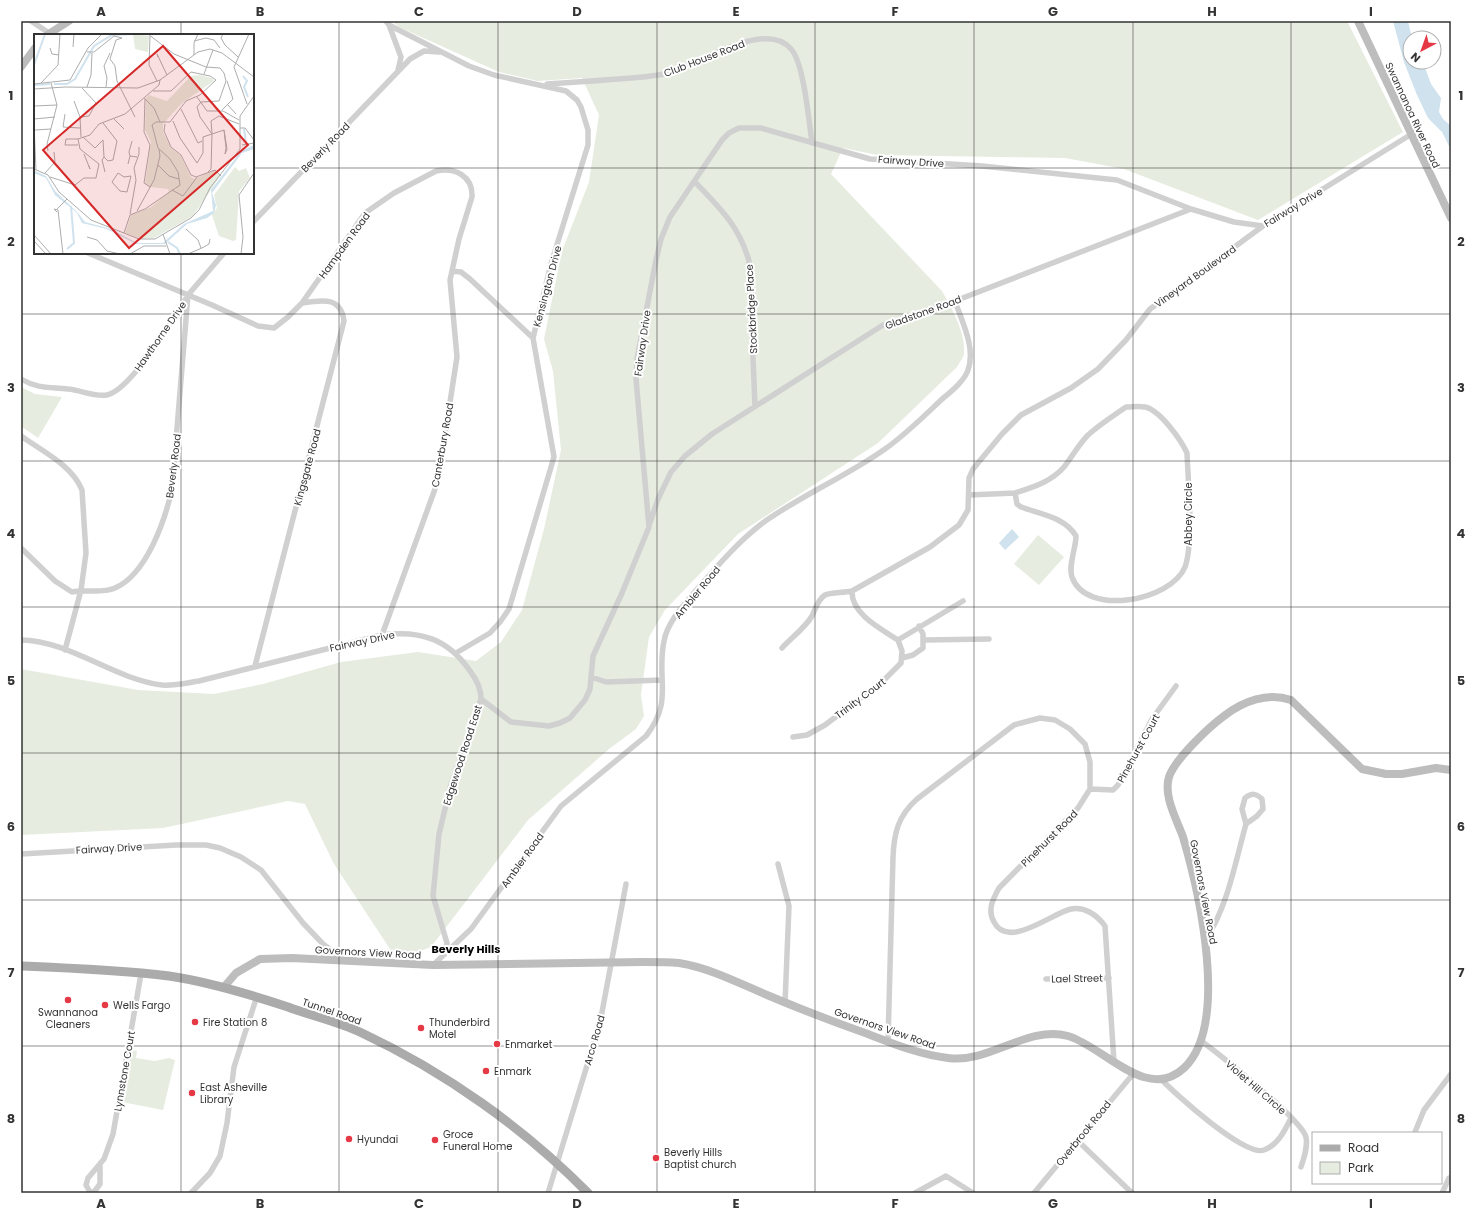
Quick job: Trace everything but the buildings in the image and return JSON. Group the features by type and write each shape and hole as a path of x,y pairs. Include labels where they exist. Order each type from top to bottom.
{"main road":[{"name":"Tunnel Road","path":"21,966 92,969 170,977 224,987 257,996 362,1033 430,1069 496,1113 558,1162 588,1193"}],"street":[{"path":"31,21 48,34 69,21"},
{"name":"Swannanoa River Road","path":"1358,21 1410,135 1451,218"},
{"path":"387,23 401,57 397,72"},
{"name":"Kensington Drive","path":"387,23 469,66 494,75 566,91 577,100 581,107 588,130 588,145 551,264 533,338 554,457 509,609 490,633 456,653"},
{"name":"Club House Road","path":"541,85 660,75 743,42 774,38 791,49 802,73 812,143"},
{"path":"21,67 34,49"},
{"name":"Beverly Road","path":"254,221 397,72 419,53 433,51 446,54"},
{"name":"Fairway Drive","path":"21,640 48,644 137,678 161,685 172,686 198,681 382,635 405,634 429,638 449,647 456,653 476,679 480,688 481,699 511,722 549,726 560,723 574,715 585,700 592,677 590,666 593,656 622,593 649,527 637,400 638,359 661,240 670,217 728,133 739,128 762,128 870,159 982,166 1117,180 1191,209 1234,222 1263,226 1410,135"},
{"name":"Hampden Road","path":"91,254 266,328 274,328 302,304 365,213 400,190 425,176 443,170 461,173 468,180 472,190 471,203 459,239 452,271"},
{"name":"Stockbridge Place","path":"695,182 725,213 736,229 744,243 749,261 755,406"},
{"name":"Gladstone Road","path":"649,527 658,499 677,464 712,434 883,325 955,300 1191,209"},
{"name":"Vineyard Boulevard","path":"852,591 930,547 951,532 964,518 968,510 969,478 973,468 997,439 1022,415 1072,388 1098,369 1126,340 1150,309 1263,226"},
{"path":"188,295 223,254"},
{"path":"452,271 461,272 470,279 533,338"},
{"name":"Canterbury Road","path":"382,635 435,489 441,460 457,357 450,280 452,271"},
{"name":"Beverly Road","path":"21,548 64,588 72,592 81,590 98,592 115,588 130,576 150,552 165,518 172,489 176,460 188,295"},
{"name":"Hawthorne Drive","path":"21,379 40,388 69,389 97,396 114,393 128,380 151,352 188,295"},
{"name":"Ambler Road","path":"433,965 471,929 561,806 646,736 656,722 662,705 662,656 664,639 671,623 692,596 746,536 764,522 884,450 908,431 947,395 968,371 971,354 955,300"},
{"name":"Kingsgate Road","path":"255,666 344,321 343,311 338,305 330,302 314,301 302,304"},
{"name":"Abbey Circle","path":"969,495 1015,493 1036,487 1051,479 1062,469 1087,436 1100,424 1126,407 1145,407 1154,412 1182,441 1187,452 1189,533 1185,567 1176,580 1158,592 1132,600 1109,601 1091,596 1077,586 1072,578 1071,571 1076,536 1070,526 1061,521 1020,507 1017,504 1015,493"},
{"path":"21,436 66,468 79,482 82,490 86,553 81,590 65,650"},
{"path":"782,648 811,617 820,600 825,595 832,593 842,594 852,591 852,598 860,612 875,625 898,640 902,658 919,652 923,648 924,640 919,626"},
{"path":"898,640 919,626 951,610 963,601"},
{"path":"924,640 988,639"},
{"name":"Trinity Court","path":"793,737 807,735 824,725 883,681 902,663 902,658"},
{"path":"592,677 606,682 662,680"},
{"name":"Pinehurst Court","path":"1090,789 1113,790 1118,785 1152,720 1176,686"},
{"name":"Governors View Road","path":"224,987 236,973 260,959 292,958 433,965 678,963 694,966 785,1003 888,1042 927,1054 951,1059 974,1057 1014,1043 1054,1034 1068,1036 1082,1042 1133,1074 1161,1079 1183,1069 1193,1057 1207,1016 1208,998 1205,941 1190,864 1171,806 1169,778 1186,752 1205,732 1235,707 1260,698 1277,696 1291,700 1355,764 1369,772 1402,774 1436,768 1451,770"},
{"name":"Edgewood Road East","path":"446,952 447,943 433,896 439,834 450,788 481,699"},
{"path":"888,1042 894,836 898,822 907,808 1014,725 1040,718 1055,720 1070,729 1085,744 1090,762 1090,789"},
{"name":"Pinehurst Road","path":"1090,789 1078,808 999,888 992,899 990,916 996,926 1007,932 1020,932 1072,908 1091,912 1098,917 1105,926 1114,1062"},
{"path":"1205,941 1215,926 1222,910 1246,824 1242,809 1244,798 1251,794 1257,795 1262,799 1263,809 1257,816 1246,824"},
{"name":"Fairway Drive","path":"21,854 162,846 206,845 220,848 241,857 261,870 303,923 323,944 343,960"},
{"path":"778,864 788,906 785,1003"},
{"name":"Arco Road","path":"548,1193 600,1023 626,884"},
{"name":"Lynnstone Court","path":"100,1166 113,1134 141,974"},
{"name":"Lael Street","path":"1046,979 1109,978"},
{"path":"191,1193 210,1173 222,1151 234,1067 257,996"},
{"name":"Violet Hill Circle","path":"1161,1079 1174,1092 1226,1134 1251,1150 1263,1151 1275,1144 1291,1118 1235,1067 1200,1040"},
{"name":"Overbrook Road","path":"1034,1193 1133,1074"},
{"path":"1415,1132 1424,1110 1451,1074"},
{"path":"1291,1118 1306,1136 1306,1150 1301,1167"},
{"path":"1078,1141 1132,1193"},
{"path":"915,1193 946,1176 973,1193"},
{"path":"1442,1193 1450,1178"}],"green space":[{"path":"392,21 1347,21 1403,132 1258,220 1124,169 1065,158 877,155 843,148 831,174 942,291 953,312 963,337 964,353 962,358 957,367 878,443 738,534 665,610 649,637 641,695 644,716 636,729 609,749 528,820 431,947 404,957 392,952 334,864 305,804 288,801 163,828 21,835 21,669 138,690 214,694 263,684 341,662 418,652 476,661 501,642 522,610 544,529 561,450 553,371 544,339 562,251 589,182 599,115 582,78 538,81 499,72 399,27"},
{"path":"21,387 35,394 62,397 38,438 21,426"},
{"path":"1038,535 1064,557 1039,585 1014,564"},
{"path":"131,1050 137,1051 136,1058 155,1061 169,1058 175,1060 163,1110 122,1102"}],"water":[{"path":"1393,21 1408,21 1410,30 1402,30 1402,55"},
{"path":"1407,70 1426,70 1431,84 1441,98 1439,112 1443,119 1451,126 1451,150 1442,132 1428,118"},
{"path":"1012,529 1019,537 1005,550 999,543"}],"place":[{"name":"Swannanoa Cleaners","path":"68,1000"},
{"name":"Wells Fargo","path":"105,1005"},
{"name":"Fire Station 8","path":"195,1022"},
{"name":"Thunderbird Motel","path":"421,1028"},
{"name":"Enmarket","path":"497,1044"},
{"name":"Enmark","path":"486,1071"},
{"name":"East Asheville Library","path":"192,1093"},
{"name":"Hyundai","path":"349,1139"},
{"name":"Groce Funeral Home","path":"435,1140"},
{"name":"Beverly Hills Baptist church","path":"656,1158"}],"district":[{"name":"Beverly Hills","path":"466,949"}]}
